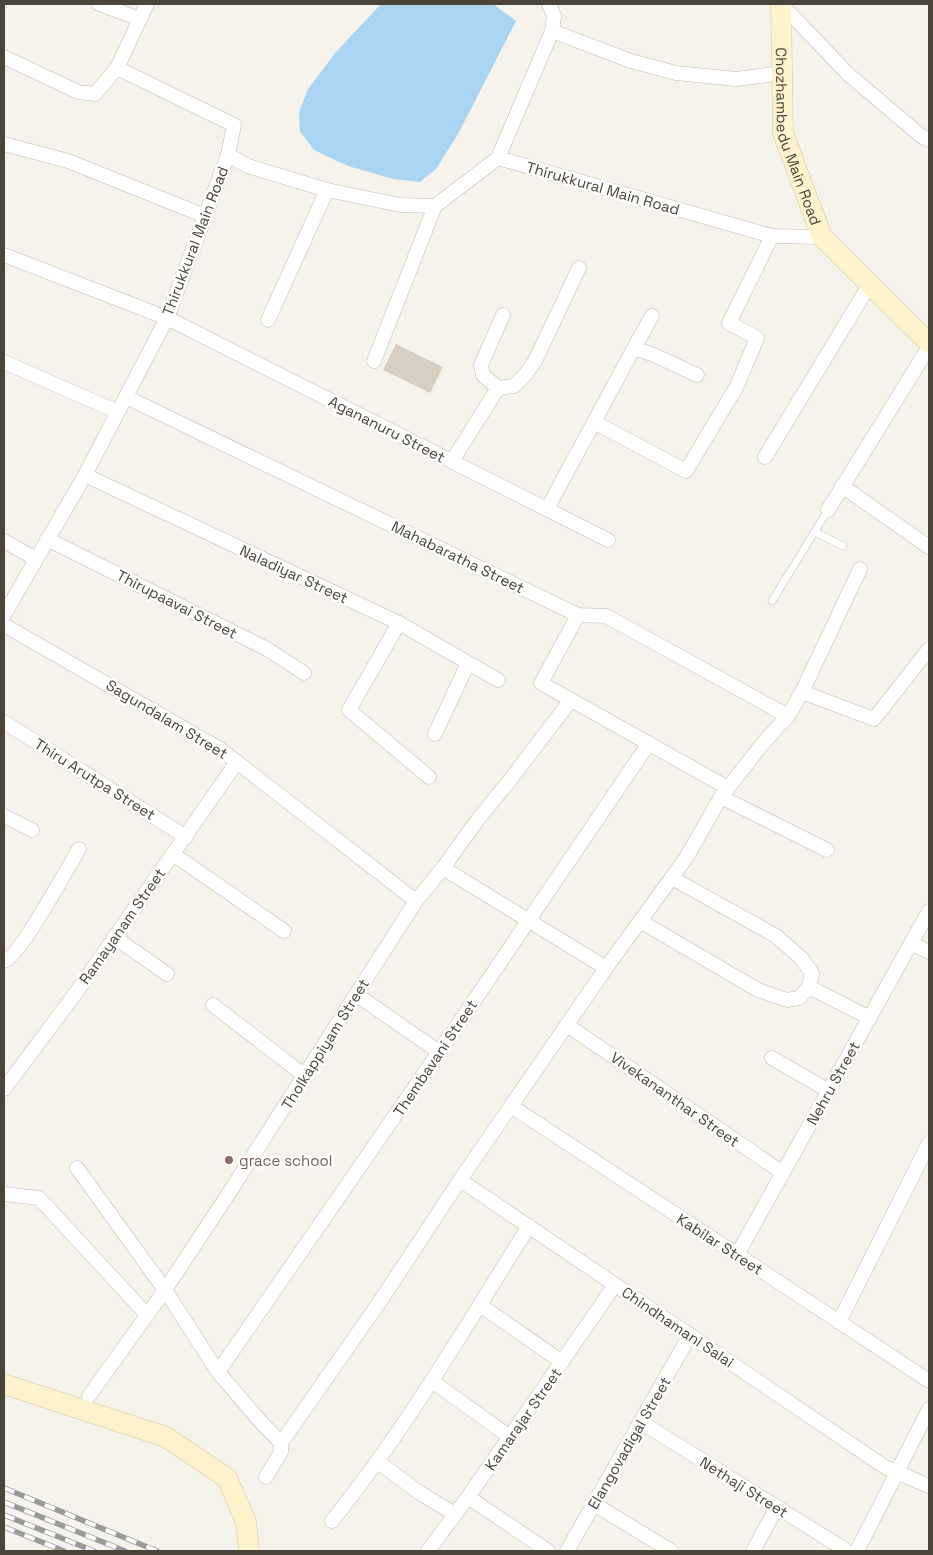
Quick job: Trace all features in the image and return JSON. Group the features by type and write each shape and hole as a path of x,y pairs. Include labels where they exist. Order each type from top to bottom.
{"street":[{"path":"99,4 140,19"},
{"path":"4,57 78,92 96,94 117,68 147,4"},
{"path":"374,361 435,206 498,158 552,31 554,16 549,4"},
{"path":"781,4 848,74 921,136 929,140"},
{"name":"Chozhambedu Main Road","path":"781,4 783,133 822,237 929,343"},
{"path":"552,31 631,61 676,73 736,79 782,74"},
{"path":"117,68 234,125 228,156"},
{"path":"4,144 68,161 205,216"},
{"name":"Thirukkural Main Road","path":"4,615 85,475 167,318 228,156 248,166 327,190 400,205 435,206"},
{"name":"Thirukkural Main Road","path":"498,158 772,236 822,237"},
{"path":"268,320 327,190"},
{"path":"594,422 686,471 737,386 757,338 729,323 772,236"},
{"name":"Agananuru Street","path":"4,255 167,318 608,540"},
{"path":"503,315 481,365 483,375 498,388 514,386 535,361 579,268"},
{"path":"765,457 870,284"},
{"path":"547,509 652,316"},
{"path":"828,510 929,347"},
{"path":"634,348 697,375"},
{"path":"4,362 118,412"},
{"path":"452,462 498,388"},
{"name":"Mahabaratha Street","path":"126,397 578,615 606,616 788,716"},
{"name":"Naladiyar Street","path":"85,475 399,623 498,680"},
{"path":"842,486 929,546"},
{"name":"Thirupaavai Street","path":"48,539 267,649 304,673"},
{"path":"4,540 36,559"},
{"path":"280,1443 381,1300 460,1180 606,968 686,858 725,793 764,742 788,716 802,692 860,569"},
{"path":"578,615 541,684 649,743 725,793 827,850"},
{"path":"399,623 349,710 429,777"},
{"name":"Sagundalam Street","path":"4,625 220,749 416,901"},
{"path":"802,692 874,719 929,649"},
{"path":"435,734 468,663"},
{"name":"Tholkappiyam Street","path":"89,1396 165,1290 305,1076 416,901 571,700"},
{"name":"Thiru Arutpa Street","path":"4,722 186,837"},
{"name":"Thembavani Street","path":"218,1372 529,921 649,743"},
{"name":"Ramayanam Street","path":"4,1089 75,994 237,762"},
{"path":"4,816 32,830"},
{"path":"4,961 8,960 21,946 79,849"},
{"path":"173,854 284,931"},
{"path":"443,868 606,968"},
{"path":"640,921 758,990 787,1000 799,998 809,987 812,973 800,958 776,936 672,878"},
{"name":"Nehru Street","path":"737,1255 929,910"},
{"path":"114,937 168,974"},
{"path":"911,943 929,952"},
{"path":"809,987 870,1018"},
{"path":"356,995 439,1052"},
{"path":"213,1005 305,1076"},
{"name":"Vivekananthar Street","path":"567,1025 783,1174"},
{"path":"772,1058 829,1091"},
{"name":"Kabilar Street","path":"511,1106 929,1381"},
{"path":"838,1322 928,1150"},
{"path":"77,1168 165,1290 218,1372 280,1443 281,1452 266,1478"},
{"name":"Chindhamani Salai","path":"460,1180 885,1467 929,1486"},
{"path":"4,1194 39,1198 147,1316"},
{"path":"332,1521 378,1462 432,1381 528,1226"},
{"name":"Kamarajar Street","path":"428,1551 468,1497 615,1285"},
{"path":"480,1305 562,1362"},
{"name":"Elangovadigal Street","path":"567,1551 690,1336"},
{"path":"432,1381 510,1436"},
{"path":"4,1384 166,1437 226,1478 246,1522 249,1551"},
{"path":"857,1551 929,1409"},
{"name":"Nethaji Street","path":"641,1422 847,1551"},
{"path":"378,1462 420,1493 455,1514"},
{"path":"468,1497 548,1551"},
{"path":"594,1504 671,1551"},
{"path":"752,1551 777,1507"}],"lane":[{"path":"772,601 828,510"},
{"path":"815,532 843,546"}],"water":[{"path":"381,4 493,4 516,21 458,134 436,169 420,182 393,179 348,166 314,150 300,131 299,112 308,89 336,52"}],"building":[{"path":"396,344 443,367 430,393 383,370"}],"railway":[{"path":"4,1488 157,1551"},
{"path":"4,1502 125,1551"},
{"path":"4,1515 94,1551"},
{"path":"4,1527 64,1551"}],"place":[{"name":"grace school","path":"229,1160"}]}
